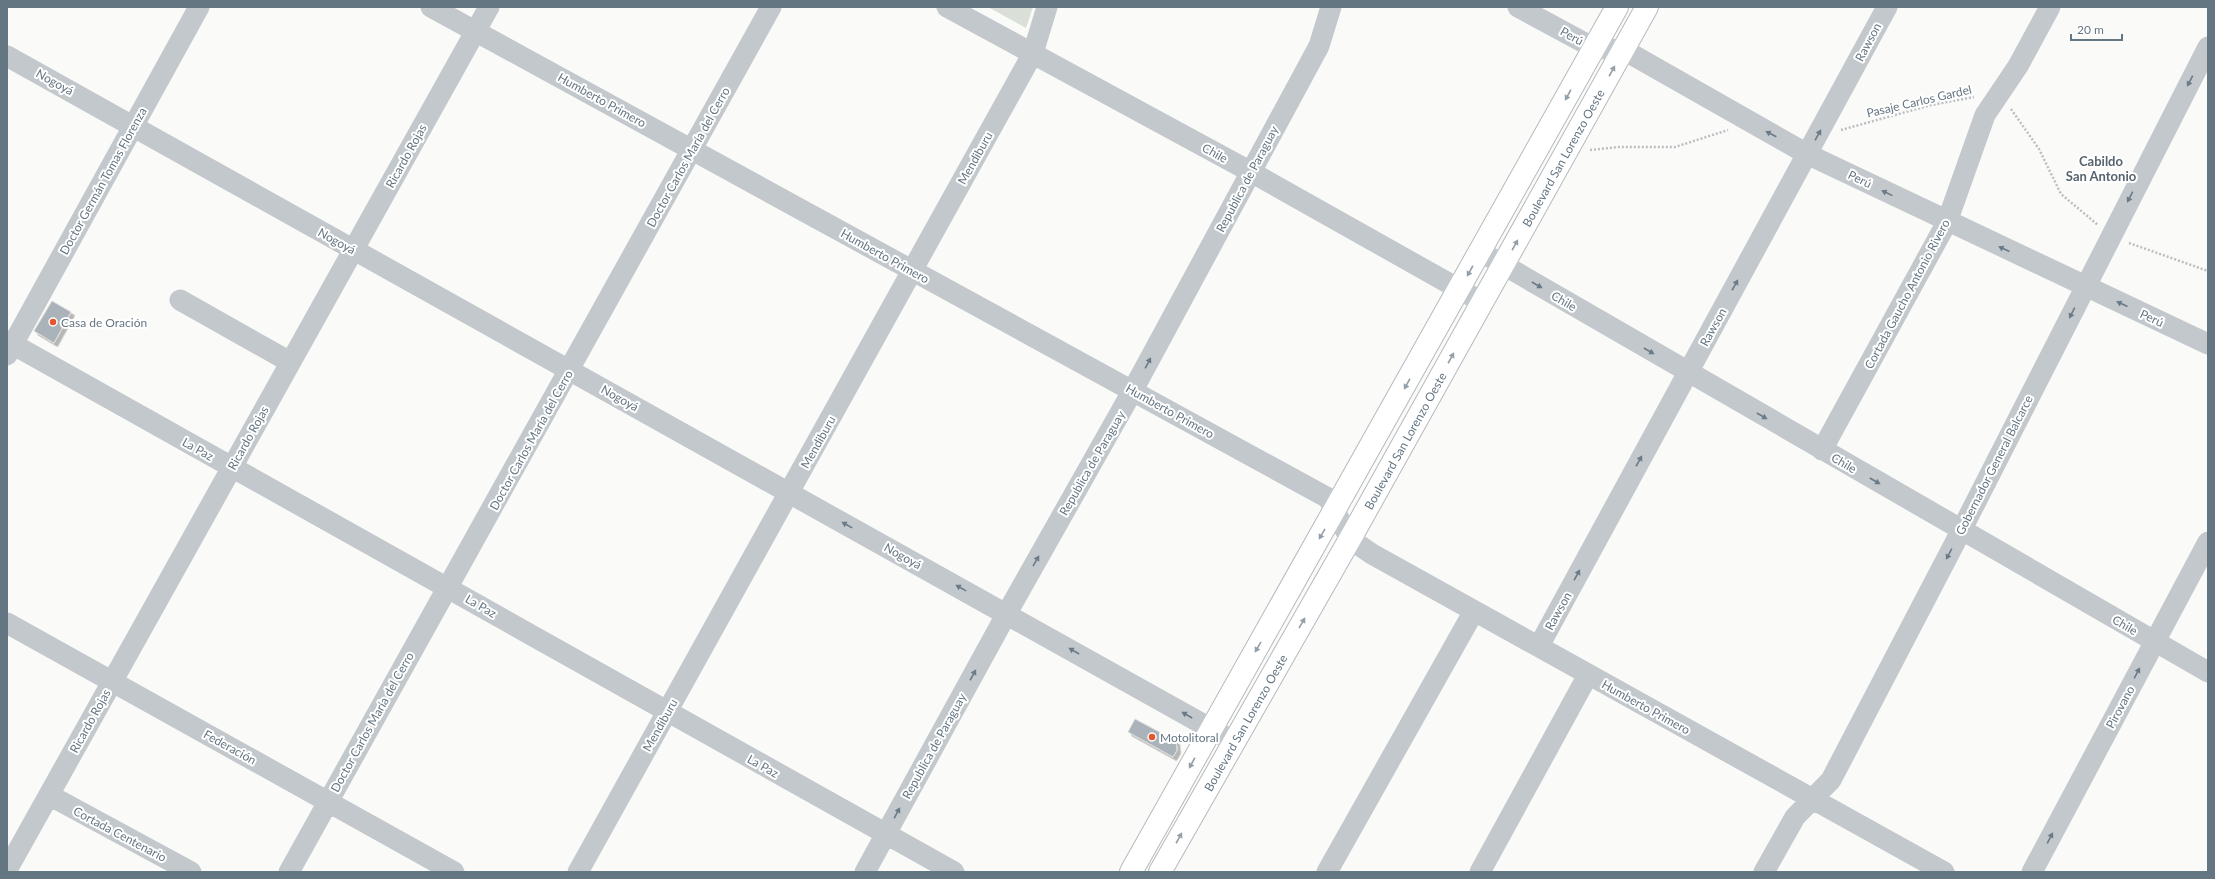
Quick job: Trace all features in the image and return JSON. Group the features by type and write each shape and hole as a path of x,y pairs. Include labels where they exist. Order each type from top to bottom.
{"main road":[{"name":"Boulevard San Lorenzo Oeste","path":"1131,872 1460,290 1617,7"},
{"name":"Boulevard San Lorenzo Oeste","path":"1160,872 1233,741 1350,539 1482,302 1504,266 1647,7"}],"street":[{"name":"Doctor Germán Tomas Florenza","path":"9,347 199,7"},
{"name":"Humberto Primero","path":"431,7 913,272 1134,390 1328,498 1336,510 1350,539 1588,675 1813,798 1944,872"},
{"name":"Ricardo Rojas","path":"7,870 489,7"},
{"name":"Doctor Carlos María del Cerro","path":"289,872 771,7"},
{"name":"Chile","path":"947,7 1251,172 1482,302"},
{"name":"Mendiburu","path":"578,872 913,272 1033,53 1047,7"},
{"name":"Republica de Paraguay","path":"865,872 1007,613 1134,390 1319,46 1331,7"},
{"name":"Perú","path":"1518,7 1594,48 1624,50 1750,123 1812,145 1947,222 2208,344"},
{"name":"Rawson","path":"1538,646 1887,7"},
{"name":"Cortada Gaucho Antonio Rivero","path":"1822,450 1947,222 1986,115 2018,66 2050,7"},
{"name":"Gobernador General Balcarce","path":"1764,872 1795,817 1831,780 1961,531 2110,236 2208,47"},
{"name":"Nogoyá","path":"7,56 789,493 1007,613 1233,741"},
{"name":"Chile","path":"1481,252 1687,373 2208,672"},
{"path":"180,300 290,362"},
{"name":"La Paz","path":"9,347 447,587 666,712 954,872"},
{"name":"Pirovano","path":"2032,872 2208,542"},
{"path":"1327,872 1474,611"},
{"name":"Federación","path":"7,623 454,872"},
{"path":"1480,872 1588,675"},
{"name":"Cortada Centenario","path":"49,795 191,872"}],"path":[{"name":"Pasaje Carlos Gardel","path":"1812,145 1931,105 1983,95 1998,95"},
{"path":"1998,95 2006,102 2040,149 2061,194 2110,236 2208,271"},
{"path":"1566,153 1619,147 1675,147 1750,123"}],"shaded area":[{"path":"988,7 1033,7 1026,28"}],"building":[{"name":"Casa de Oración","path":"52,301 71,312 54,343 34,331"},
{"name":"Motolitoral","path":"1135,719 1176,741 1177,750 1173,757 1128,732"}],"place":[{"name":"Casa de Oración","path":"53,322"},
{"name":"Motolitoral","path":"1152,737"}],"district":[{"name":"Cabildo San Antonio","path":"2101,168"}]}
